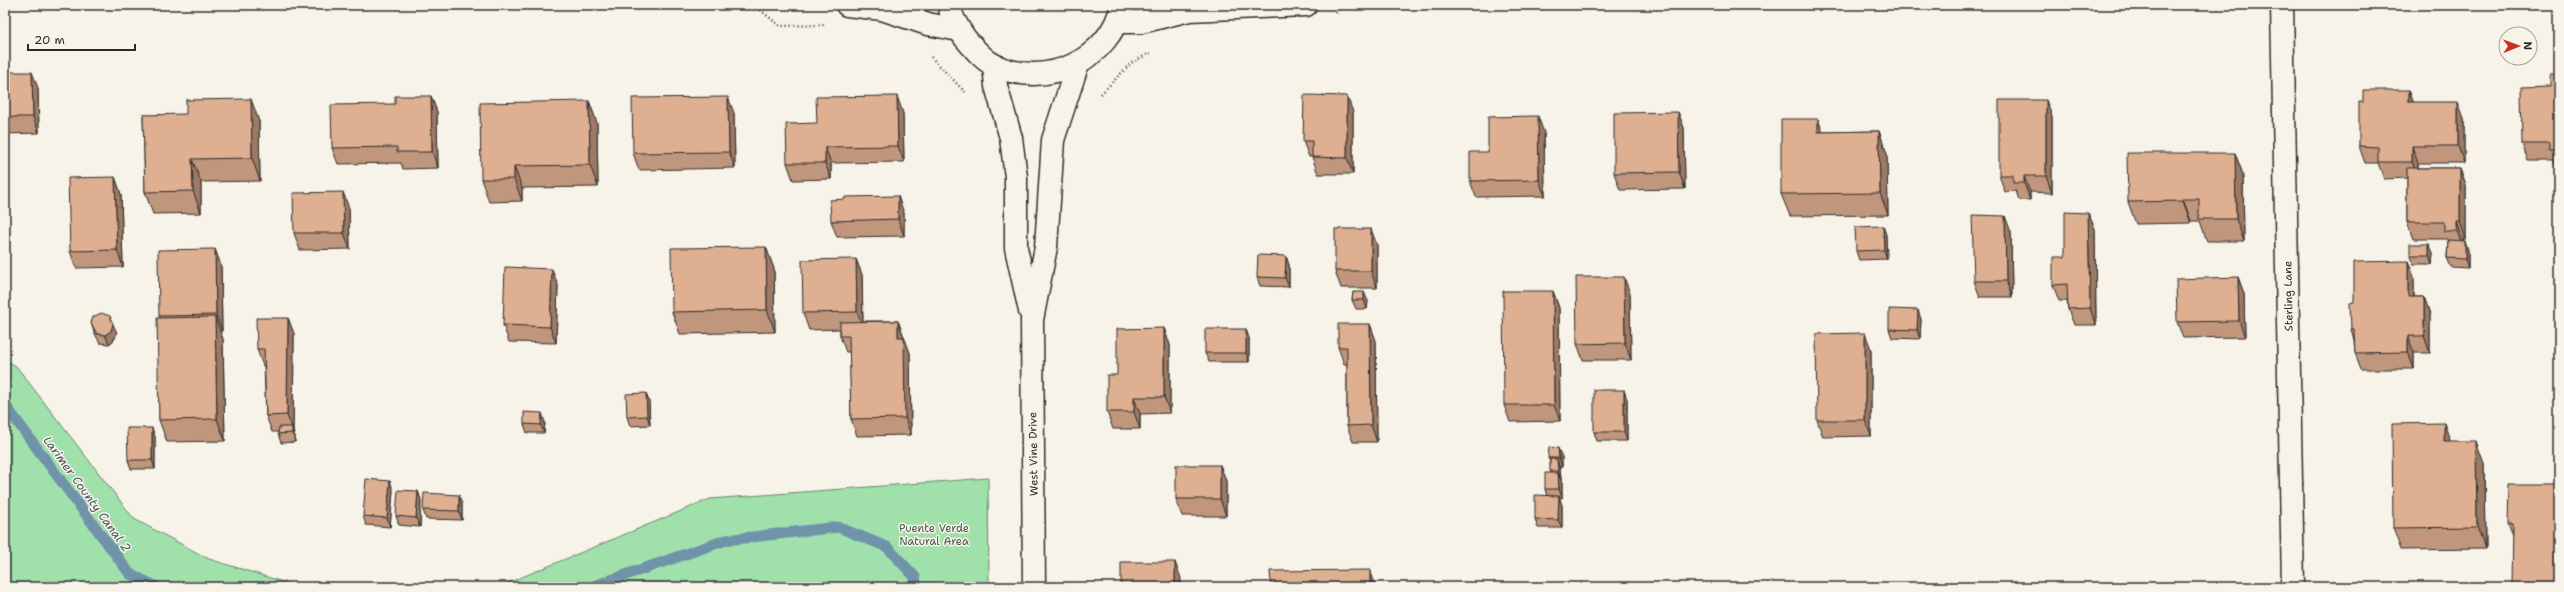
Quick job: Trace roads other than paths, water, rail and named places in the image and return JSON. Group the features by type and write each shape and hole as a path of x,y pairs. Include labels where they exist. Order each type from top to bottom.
{"street":[{"path":"847,5 882,9 928,24 959,30"},
{"path":"949,5 959,30 974,50 994,65 1018,72 1038,73 1061,70 1078,63 1101,47 1120,14 1141,22 1189,10 1306,5"},
{"name":"Sterling Lane","path":"2282,5 2293,587"},
{"name":"West Vine Drive","path":"1034,587 1032,320 1046,247 1053,140 1078,63"},
{"name":"West Vine Drive","path":"994,65 996,86 1011,138 1016,178 1016,248 1032,320"}],"waterway":[{"name":"Larimer County Canal 2","path":"5,405 130,574 157,587"},
{"name":"Larimer County Canal 2","path":"591,587 726,540 838,527 887,547 915,577 917,587"}],"park label":[{"name":"Puente Verde Natural Area","path":"934,534"}]}
